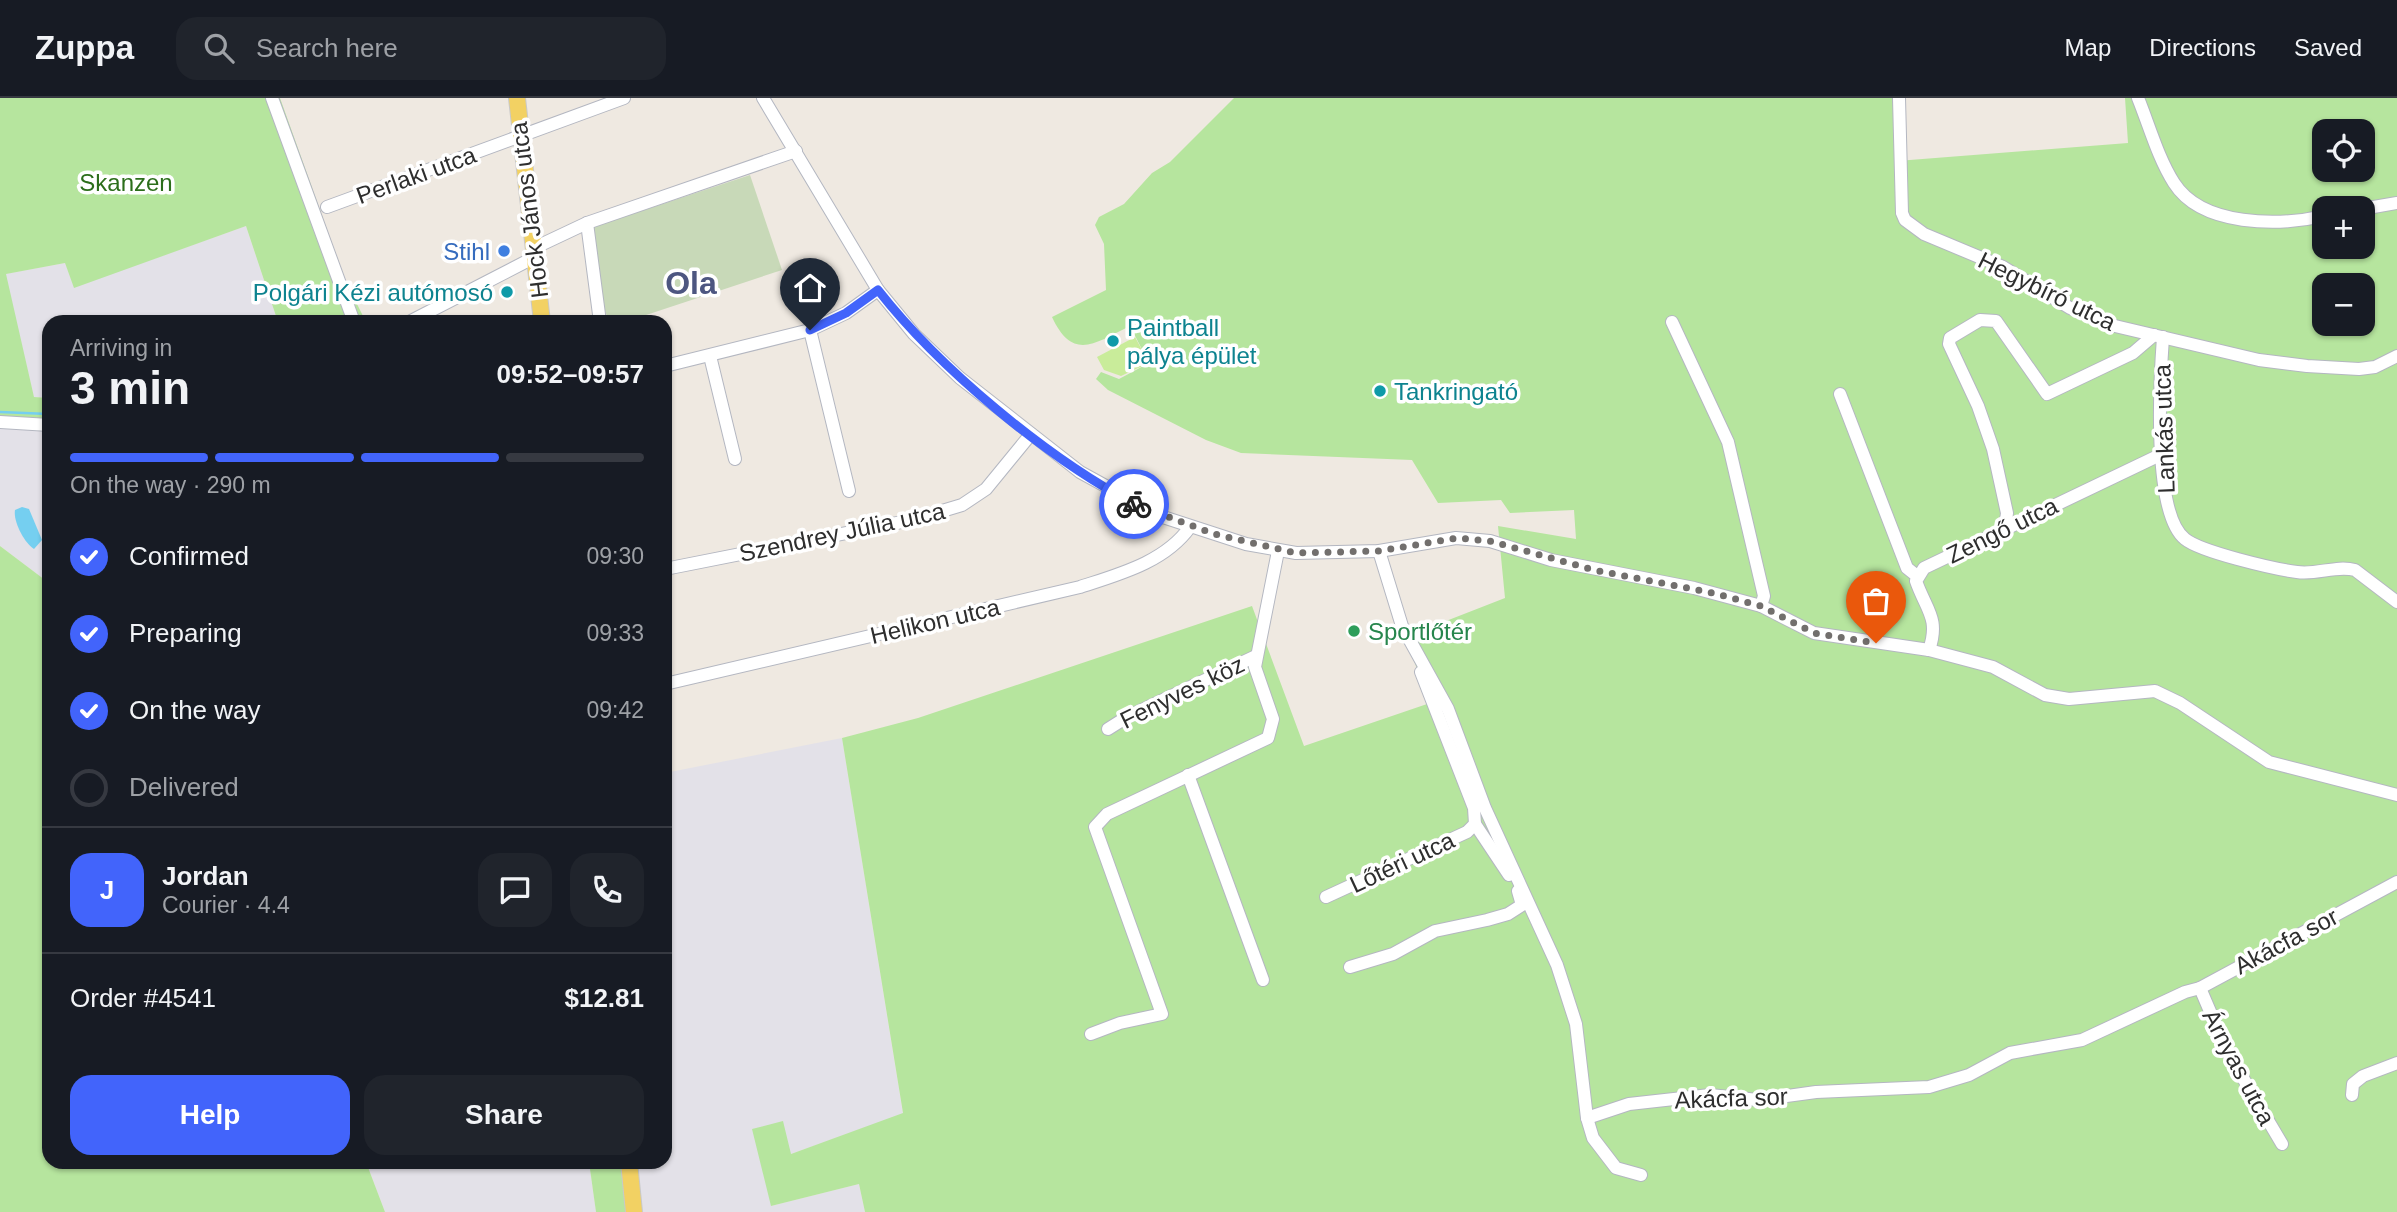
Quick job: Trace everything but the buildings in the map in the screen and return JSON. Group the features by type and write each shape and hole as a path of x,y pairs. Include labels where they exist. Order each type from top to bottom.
{"main road":[{"name":"Hock János utca","path":"517,98 541,315"},
{"path":"630,1169 634,1212"}],"street":[{"path":"272,98 351,315"},
{"name":"Perlaki utca","path":"327,207 624,98"},
{"path":"763,98 878,290 935,355 1031,434 1105,488 1160,516 1278,551 1319,554 1379,551 1435,540 1474,538 1562,563 1695,588 1761,606 1814,633 1929,650 1993,667 2045,695 2069,699 2155,691 2180,703 2269,762 2397,794"},
{"name":"Hegybíró utca","path":"1899,98 1900,195 1905,220 1924,234 2021,276 2091,318 2158,336 2259,359 2307,366 2359,369 2375,367 2397,356"},
{"path":"2138,98 2175,185 2204,208 2269,224 2312,218"},
{"path":"422,315 587,223 796,151"},
{"path":"2375,207 2397,203"},
{"path":"587,223 599,315"},
{"path":"672,364 810,330 846,313 878,290"},
{"path":"2004,529 2007,513 1993,449 1950,338 1980,320 1996,320 2047,394 2133,353 2158,336"},
{"path":"1672,322 1728,442 1764,596 1761,606"},
{"path":"810,330 849,491"},
{"name":"Lankás utca","path":"2158,336 2167,511 2172,524 2186,540 2202,547 2297,572 2346,568 2355,570 2397,602"},
{"path":"710,356 735,459"},
{"path":"1840,394 1907,568 1917,576"},
{"path":"0,422 42,425"},
{"name":"Szendrey Júlia utca","path":"672,568 912,520 962,505 986,489 1031,434"},
{"name":"Zengő utca","path":"1929,650 1935,631 1934,622 1920,592 1917,576 1924,568 2162,454"},
{"name":"Helikon utca","path":"672,682 1092,583 1158,556 1190,527"},
{"path":"1091,1034 1120,1023 1162,1014 1095,827 1107,814 1262,742 1272,732 1273,719 1256,675 1256,656 1278,551"},
{"path":"1379,551 1402,626 1448,709 1485,808 1557,965 1576,1024 1587,1118 1593,1138 1616,1168 1641,1175"},
{"name":"Fenyves köz","path":"1108,729 1127,717 1256,656"},
{"path":"1350,967 1393,954 1435,931 1508,914 1522,905 1521,897 1490,843 1475,824 1474,808 1421,671 1422,661"},
{"path":"1188,775 1263,980"},
{"name":"Lőtéri utca","path":"1326,897 1467,832 1475,824"},
{"name":"Akácfa sor","path":"1587,1118 1629,1104 1710,1095 1758,1100 1816,1092 1930,1087 1969,1075 2010,1054 2082,1040 2185,992 2200,988 2397,882"},
{"name":"Árnyas utca","path":"2200,988 2227,1051 2282,1144"},
{"path":"2352,1095 2353,1084 2363,1076 2397,1063"}],"shaded area":[{"path":"246,226 276,315 42,315 42,398 34,397 5,274 65,263 74,287"},
{"path":"0,428 42,430 42,578 0,546"},
{"path":"842,738 903,1114 791,1154 771,1206 859,1184 865,1212 642,1212 637,1169 672,1169 672,772"},
{"path":"369,1169 590,1169 596,1212 385,1212"}],"green space":[{"name":"Skanzen","path":"0,98 280,98 345,280 362,315 276,315 246,226 74,288 65,263 6,274 34,397 42,398 42,430 0,428"},
{"path":"1234,98 1896,98 1897,161 2128,143 2125,98 2397,98 2397,1212 865,1212 859,1184 771,1206 752,1129 783,1121 791,1154 903,1113 842,738 918,718 1252,606 1304,746 1430,703 1405,637 1505,598 1498,526 1576,539 1574,510 1510,513 1501,500 1438,503 1412,460 1241,453 1206,440 1108,390 1096,379 1101,372 1119,379 1149,363 1130,326 1095,342 1077,344 1068,340 1052,317 1106,290 1104,244 1095,225 1099,217 1124,204 1152,173 1170,162"},
{"path":"750,175 782,270 646,315 607,315 593,227"},
{"path":"1135,337 1149,363 1121,376 1104,370 1097,357"},
{"path":"0,546 42,578 42,1169 369,1169 385,1212 0,1212"},
{"path":"590,1169 637,1169 642,1212 596,1212"}],"water":[{"path":"22,507 29,509 42,540 34,549 17,526 15,510"}],"waterway":[{"path":"0,412 42,414"}],"way so far":[{"path":"1134,504 1160,516 1246,544 1296,553 1379,551 1435,540 1474,538 1594,570 1695,588 1761,606 1814,633 1876,643"}],"place":[{"name":"Stihl","path":"504,251"},
{"name":"Polgári Kézi autómosó","path":"507,292"},
{"name":"Paintball pálya épület","path":"1113,341"},
{"name":"Tankringató","path":"1380,391"},
{"name":"Sportlőtér","path":"1354,631"}],"district":[{"name":"Ola","path":"691,283"}],"route":[{"path":"810,330 846,313 878,290 914,334 960,377 1080,472 1134,504"}]}
